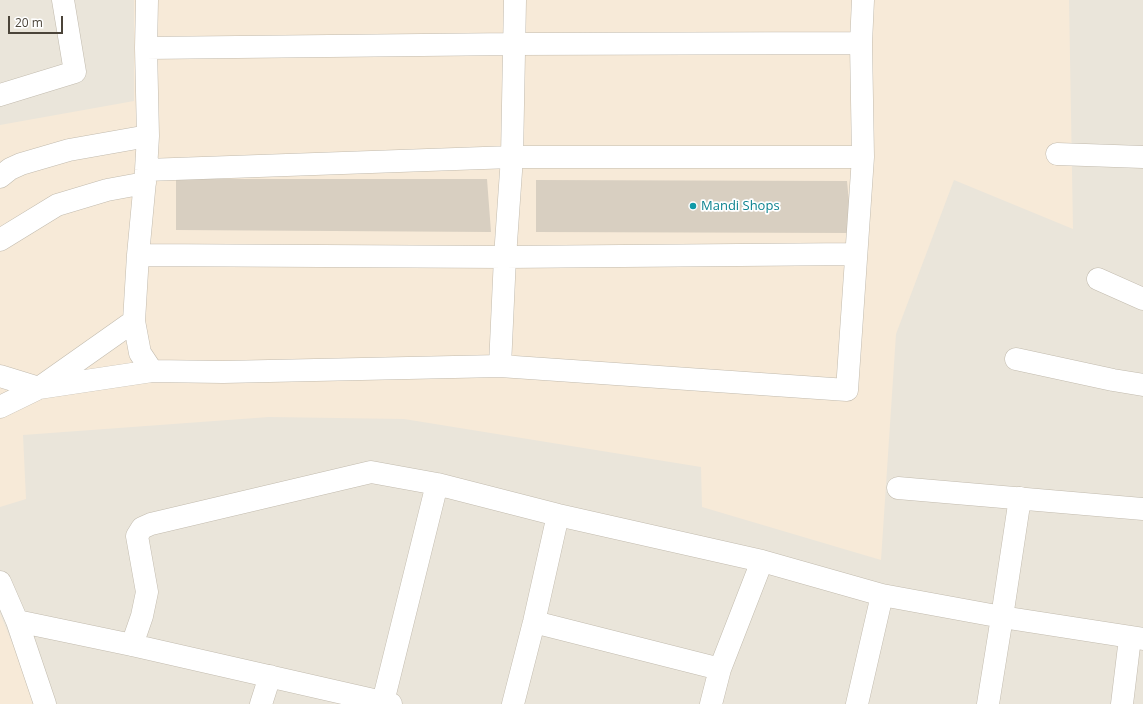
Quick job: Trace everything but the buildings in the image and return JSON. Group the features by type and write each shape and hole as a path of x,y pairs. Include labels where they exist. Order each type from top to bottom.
{"street":[{"path":"0,95 75,72 63,0"},
{"path":"148,0 146,48 148,136 134,321 140,353 152,371"},
{"path":"500,366 505,257 512,157 515,0"},
{"path":"0,376 39,388 152,371 223,372 500,366 847,390 863,157 863,0"},
{"path":"146,48 513,44 862,44"},
{"path":"0,177 10,169 21,164 62,152 148,136"},
{"path":"1057,154 1143,156"},
{"path":"0,240 57,205 146,177 512,157 863,157"},
{"path":"138,255 505,257 856,254"},
{"path":"1098,279 1143,299"},
{"path":"0,407 39,388 134,321"},
{"path":"1016,360 1113,380 1143,384"},
{"path":"132,645 142,616 147,592 137,536 142,528 151,524 370,472 437,484 558,514 762,561 882,595 1002,617 1136,638 1122,704"},
{"path":"17,621 132,645 387,703 437,484"},
{"path":"898,488 1143,509"},
{"path":"988,704 1020,498"},
{"path":"513,704 534,622 558,514"},
{"path":"711,704 720,669 762,561"},
{"path":"0,582 17,621 45,704"},
{"path":"857,704 882,595"},
{"path":"534,622 720,669"},
{"path":"261,704 270,676"}],"shaded area":[{"path":"0,0 1143,0 1143,704 0,704"},
{"path":"134,0 1069,0 1073,229 954,180 896,334 881,560 702,507 701,467 404,419 269,417 23,435 26,499 0,507 0,125 134,101"},
{"path":"0,613 37,704 0,704"}],"place":[{"name":"Mandi Shops","path":"693,206"}]}
